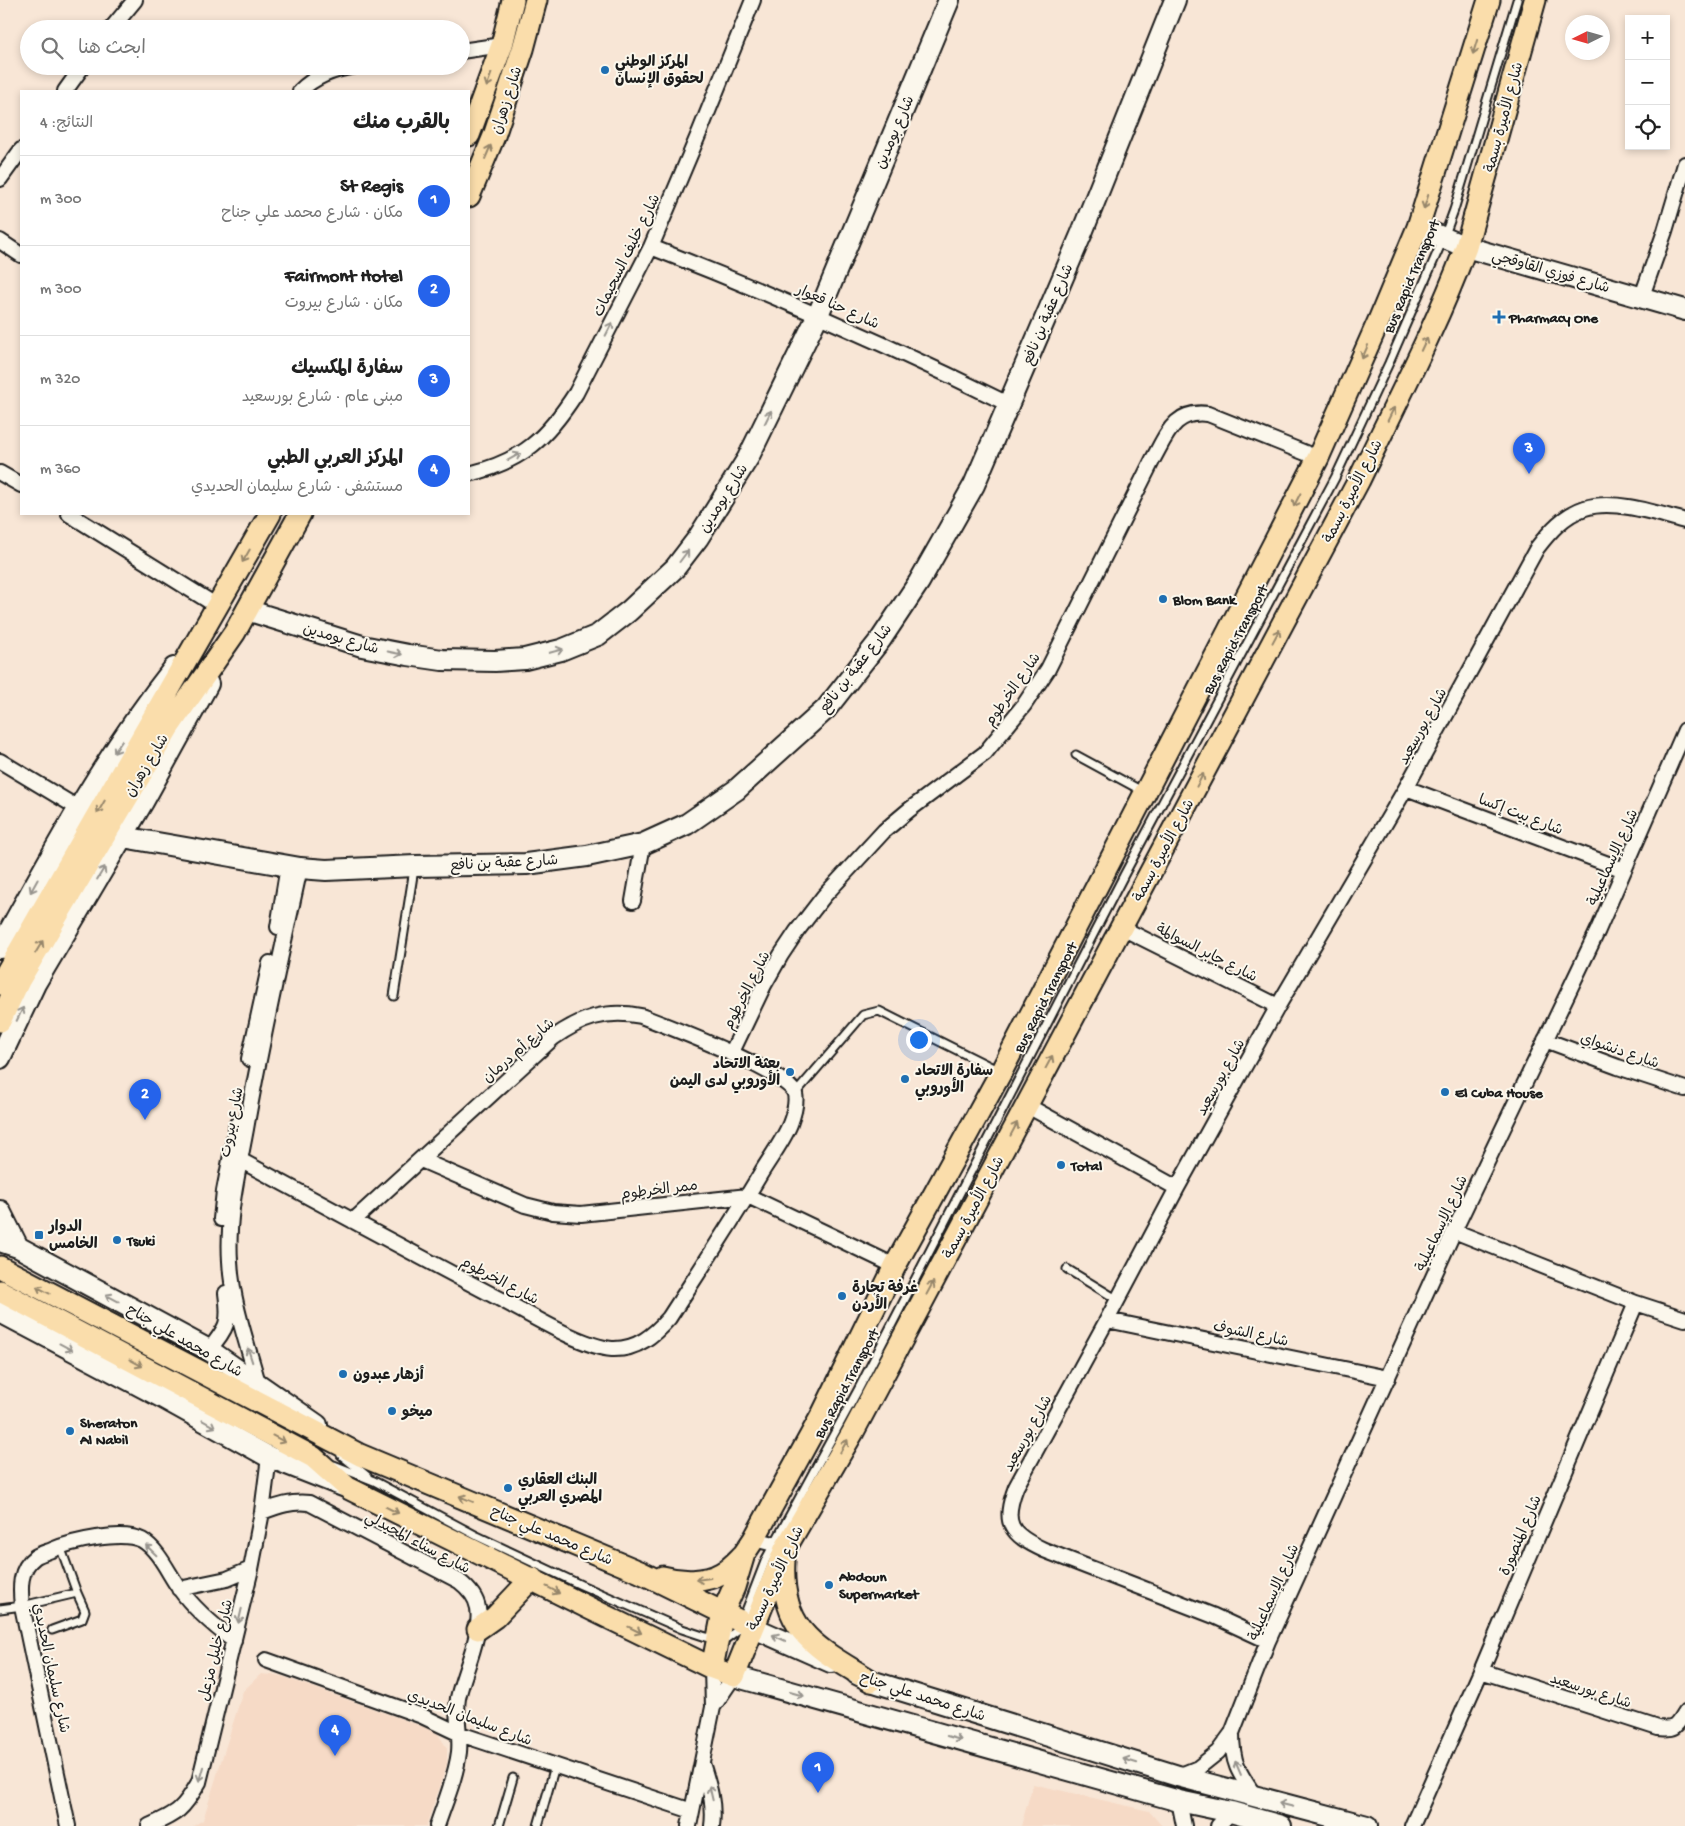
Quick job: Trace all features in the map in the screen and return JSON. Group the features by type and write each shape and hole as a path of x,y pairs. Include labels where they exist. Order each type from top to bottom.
{"main road":[{"name":"شارع زهران","path":"470,132 502,45 513,0"},
{"name":"شارع زهران","path":"470,194 494,136 523,49 536,0"},
{"name":"شارع بومدين","path":"247,610 362,646 442,660 496,661 525,659 561,650 598,635 629,611 675,568 698,538 748,458 818,315 949,0"},
{"name":"شارع عقبة بن نافع","path":"123,836 294,867 326,870 526,864 587,856 642,844 687,824 736,790 826,709 881,639 919,582 974,485 1081,235 1176,0"},
{"name":"شارع الأميرة بسمة","path":"734,1676 764,1547 822,1415 895,1266 1001,1072 1318,458 1418,227 1489,0"},
{"name":"شارع الأميرة بسمة","path":"712,1668 724,1612 734,1587 857,1423 1359,480 1455,277 1466,247 1535,0"},
{"name":"شارع فوزي القاوقجي","path":"1418,227 1466,247 1642,296 1685,310"},
{"name":"شارع زهران","path":"0,984 269,515"},
{"name":"شارع زهران","path":"0,1021 19,981 169,727 235,632 299,515"},
{"path":"0,1058 35,984 179,739 235,632"},
{"path":"0,948 78,808 154,694 198,638"},
{"path":"0,1211 9,1244"},
{"name":"شارع محمد علي جناح","path":"9,1244 209,1350 360,1455"},
{"name":"شارع محمد علي جناح","path":"0,1267 360,1455 640,1572 871,1681 1178,1776 1368,1826"},
{"name":"شارع محمد علي جناح","path":"0,1290 313,1457 348,1488"},
{"name":"شارع محمد علي جناح","path":"0,1312 269,1457 348,1488 712,1668 734,1676 1179,1801 1225,1819 1281,1826"},
{"path":"0,1325 23,1324"},
{"path":"640,1572 674,1580 686,1581 711,1578 724,1573 764,1547 783,1578 786,1600 803,1633 817,1647 871,1681"},
{"path":"478,1629 495,1617 532,1578"}],"street":[{"path":"118,20 135,0"},
{"name":"شارع خليف السحيمات","path":"470,474 500,464 534,445 562,415 576,392 651,247 753,0"},
{"path":"470,50 502,45"},
{"path":"66,90 77,75"},
{"path":"301,90 324,75"},
{"path":"0,179 20,151"},
{"path":"1642,296 1665,231 1685,164"},
{"path":"0,241 20,254"},
{"name":"شارع حنا قعوار","path":"651,247 734,279 818,315 925,363 1008,404"},
{"name":"شارع الخرطوم","path":"731,1054 764,985 781,955 824,896 884,831 985,753 1024,705 1048,669 1153,459 1170,429 1181,417 1189,413 1208,414 1318,458"},
{"path":"0,473 20,484"},
{"name":"شارع بورسعيد","path":"1268,1641 1214,1616 1044,1550 1024,1540 1014,1531 1010,1519 1010,1503 1016,1487 1177,1188 1278,1006 1406,788 1538,548 1549,532 1572,514 1585,508 1599,506 1643,510 1685,520"},
{"path":"71,515 217,606"},
{"name":"شارع الإسماعيلية","path":"1178,1776 1198,1768 1218,1752 1232,1733 1268,1641 1454,1231 1598,930 1685,730"},
{"path":"0,761 78,808"},
{"name":"شارع بيت إكسا","path":"1406,788 1624,870"},
{"path":"633,901 642,844"},
{"name":"شارع بيروت","path":"209,1350 223,1332 228,1314 221,1254 226,1215 240,1160 255,1054 278,924 294,867"},
{"name":"شارع جابر السوالمة","path":"1122,928 1278,1006"},
{"name":"شارع أم درمان","path":"353,1221 553,1038 572,1025 590,1018 626,1013 641,1016 731,1054 774,1075 788,1084 795,1094"},
{"name":"شارع دنشواي","path":"1545,1040 1685,1089"},
{"name":"شارع بيروت","path":"255,1054 224,1190 234,1292 241,1328 258,1383"},
{"path":"795,1094 795,1107 790,1125 748,1196 895,1266"},
{"path":"1026,1106 1177,1188"},
{"name":"شارع الخرطوم","path":"240,1160 583,1341 600,1348 614,1349 628,1348 644,1342 656,1333 669,1318 748,1196"},
{"name":"ممر الخرطوم","path":"421,1160 525,1205 553,1212 581,1214 748,1196"},
{"path":"1454,1231 1636,1303 1685,1319"},
{"name":"شارع المنصورة","path":"1412,1826 1481,1671 1636,1303"},
{"name":"شارع الشوف","path":"1107,1320 1388,1378"},
{"name":"شارع خليل مزعل","path":"149,1826 178,1812 186,1804 199,1782 251,1569 262,1512 269,1457"},
{"name":"شارع سناء المحيدلي","path":"262,1512 288,1503 309,1503 459,1581 468,1588 475,1599 478,1608 478,1629 458,1700 456,1715 460,1734 458,1754 437,1826"},
{"name":"شارع سليمان الحديدي","path":"68,1826 20,1590 23,1571 35,1557 60,1546 119,1535 141,1540 156,1554 179,1589 214,1626 234,1641"},
{"path":"179,1589 226,1579 251,1569"},
{"name":"شارع سليمان الحديدي","path":"266,1660 422,1716 460,1734 692,1811"},
{"path":"689,1826 713,1707 712,1668"},
{"name":"شارع بورسعيد","path":"1481,1671 1658,1728 1668,1729 1677,1726 1685,1712"},
{"path":"713,1707 734,1676"},
{"name":"شارع الإسماعيلية","path":"1232,1733 1232,1752 1237,1770 1256,1798"},
{"path":"701,1762 714,1812 712,1826"},
{"path":"1179,1801 1184,1826"}],"lane":[{"name":"Bus Rapid Transport","path":"764,1547 858,1390 1124,875 1307,534 1363,419 1444,237 1454,210 1517,0"},
{"path":"1076,755 1146,793"},
{"path":"394,996 415,866"},
{"path":"795,1094 863,1015 879,1011 1001,1072"},
{"path":"1067,1269 1118,1300"},
{"path":"304,1426 374,1481"},
{"path":"313,1457 374,1481 477,1536 581,1585 682,1629 719,1639 727,1638 747,1624"},
{"path":"52,1630 82,1619 85,1615 60,1546"},
{"path":"0,1609 22,1606 77,1593"},
{"path":"538,1826 555,1766"},
{"path":"499,1826 513,1778"}],"shaded area":[{"path":"261,1674 281,1676 424,1727 438,1734 447,1748 447,1764 426,1826 193,1826 203,1820 243,1691"},
{"path":"1033,1784 1149,1811 1162,1826 1021,1826"}],"place":[{"name":"المركز الوطني لحقوق الإنسان","path":"605,70"},
{"name":"Pharmacy One","path":"1499,317"},
{"name":"سفارة المكسيك","path":"1529,474"},
{"name":"Blom Bank","path":"1163,599"},
{"name":"بعثة الاتحاد الأوروبي لدى اليمن","path":"790,1072"},
{"name":"سفارة الاتحاد الأوروبي","path":"905,1079"},
{"name":"El Cuba House","path":"1445,1092"},
{"name":"Fairmont Hotel","path":"145,1120"},
{"name":"Total","path":"1061,1165"},
{"name":"الدوار الخامس","path":"39,1235"},
{"name":"Tsuki","path":"117,1240"},
{"name":"غرفة تجارة الأردن","path":"842,1296"},
{"name":"أزهار عبدون","path":"343,1374"},
{"name":"ميخو","path":"392,1411"},
{"name":"Sheraton Al Nabil","path":"70,1431"},
{"name":"البنك العقاري المصري العربي","path":"508,1488"},
{"name":"Abdoun Supermarket","path":"829,1585"},
{"name":"المركز العربي الطبي","path":"335,1756"},
{"name":"St Regis","path":"818,1793"}]}
